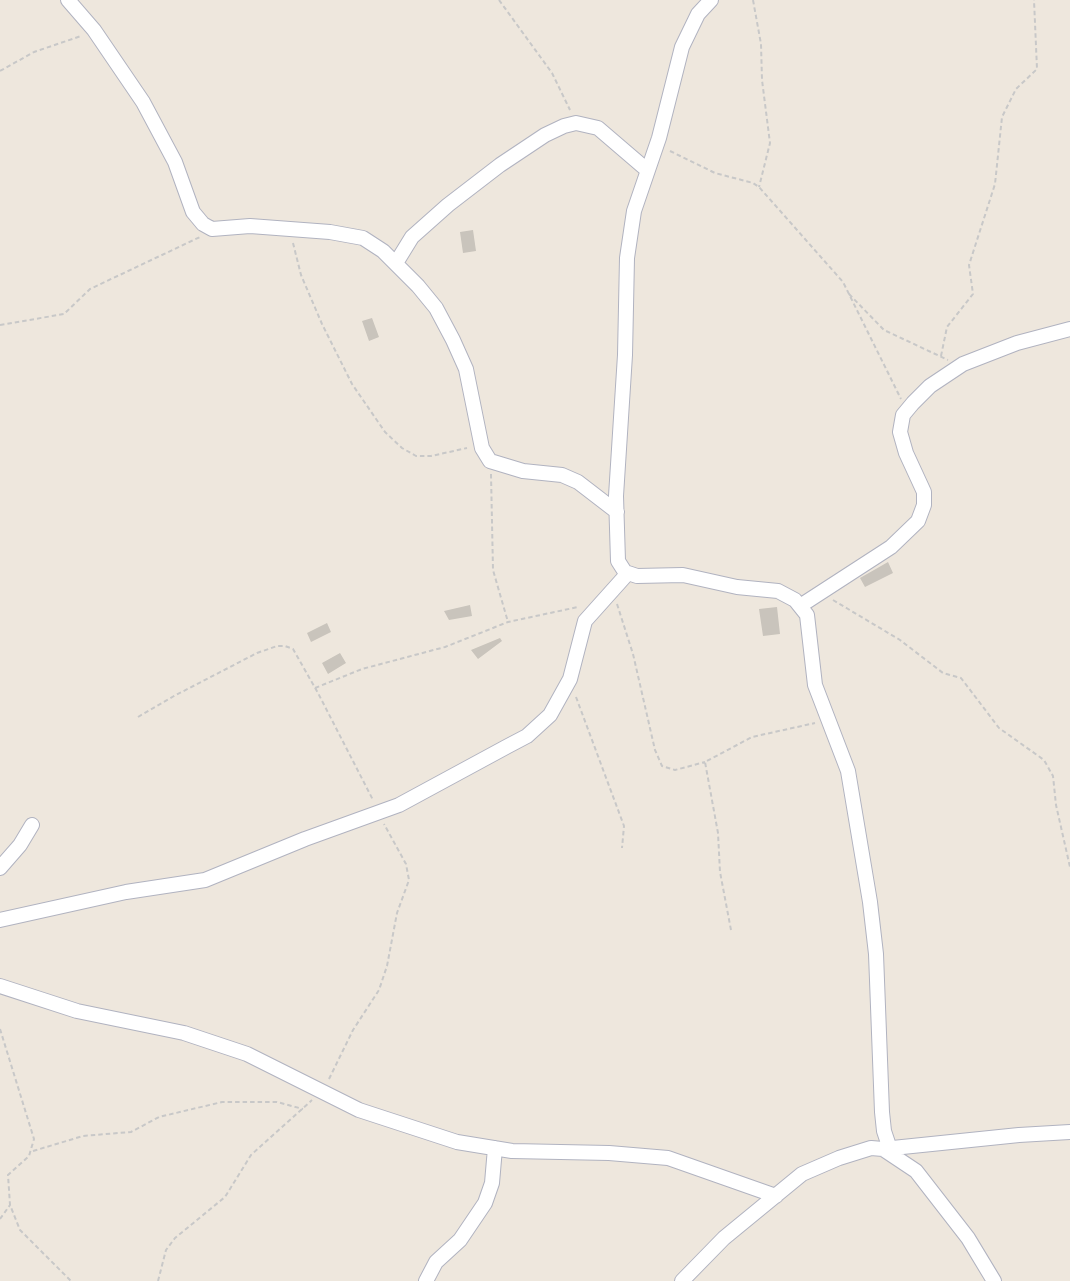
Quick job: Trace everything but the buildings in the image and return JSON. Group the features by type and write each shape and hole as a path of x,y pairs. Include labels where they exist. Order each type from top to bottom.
{"street":[{"path":"68,0 94,30 143,102 175,162 193,212 203,224 212,229 250,226 291,228 363,237 396,263 436,308 466,369 486,454 504,467 562,475 578,482 617,512"},
{"path":"711,0 698,14 682,47 656,145 634,211 627,258 625,355 617,512 618,561 620,567 628,573 652,577 683,575 737,587 778,591 800,606 807,615 815,685 848,771 870,902 876,954 882,1112 887,1149 916,1171 968,1238 994,1281"},
{"path":"396,263 412,237 448,206 545,135 576,123 598,128 647,171"},
{"path":"800,606 891,547 918,521 924,505 924,492 906,453 900,432 907,410 930,386 960,366 1017,343 1070,329"},
{"path":"0,920 126,892 205,880 412,799 527,736 550,716 562,696 571,674 585,621 628,573"},
{"path":"0,868 32,825"},
{"path":"0,986 77,1011 184,1034 247,1054 359,1110 456,1142 495,1148 668,1158 776,1196"},
{"path":"682,1281 724,1238 802,1174 839,1158 864,1149 887,1149 1019,1134 1070,1132"},
{"path":"426,1281 436,1262 460,1240 485,1203 492,1183 495,1148"}],"path":[{"path":"499,0 552,73 576,123"},
{"path":"753,0 761,44 770,143 759,187"},
{"path":"941,356 952,318 973,294 969,266 995,184 1002,117 1016,88 1037,69 1034,0"},
{"path":"0,71 34,52 94,30"},
{"path":"656,145 716,173 753,183 759,187 843,282 907,410"},
{"path":"291,228 301,275 321,324 352,384 385,432 402,448 416,456 486,454 495,539 493,570 508,622"},
{"path":"0,325 64,314 90,289 212,229"},
{"path":"847,292 884,330 960,366"},
{"path":"613,590 633,654 655,750 662,766 675,770 705,762 762,734 827,721"},
{"path":"819,595 879,626 943,673 960,678 999,728 1044,760 1053,776 1054,799 1070,867"},
{"path":"315,688 362,669 446,647 508,622 562,610 598,607"},
{"path":"138,717 174,696 277,646 293,649 336,724 364,786 405,864 409,880 397,913 387,966 379,990 353,1030 340,1060 320,1092 251,1155 225,1197 175,1238 166,1250 158,1281"},
{"path":"571,674 580,709 624,826 622,848"},
{"path":"705,762 718,833 720,872 731,930"},
{"path":"0,1029 34,1139 32,1152"},
{"path":"71,1281 20,1230 10,1205 8,1175 32,1152 83,1136 131,1132 159,1117 222,1102 277,1102 303,1109"},
{"path":"0,1219 10,1205"}]}
